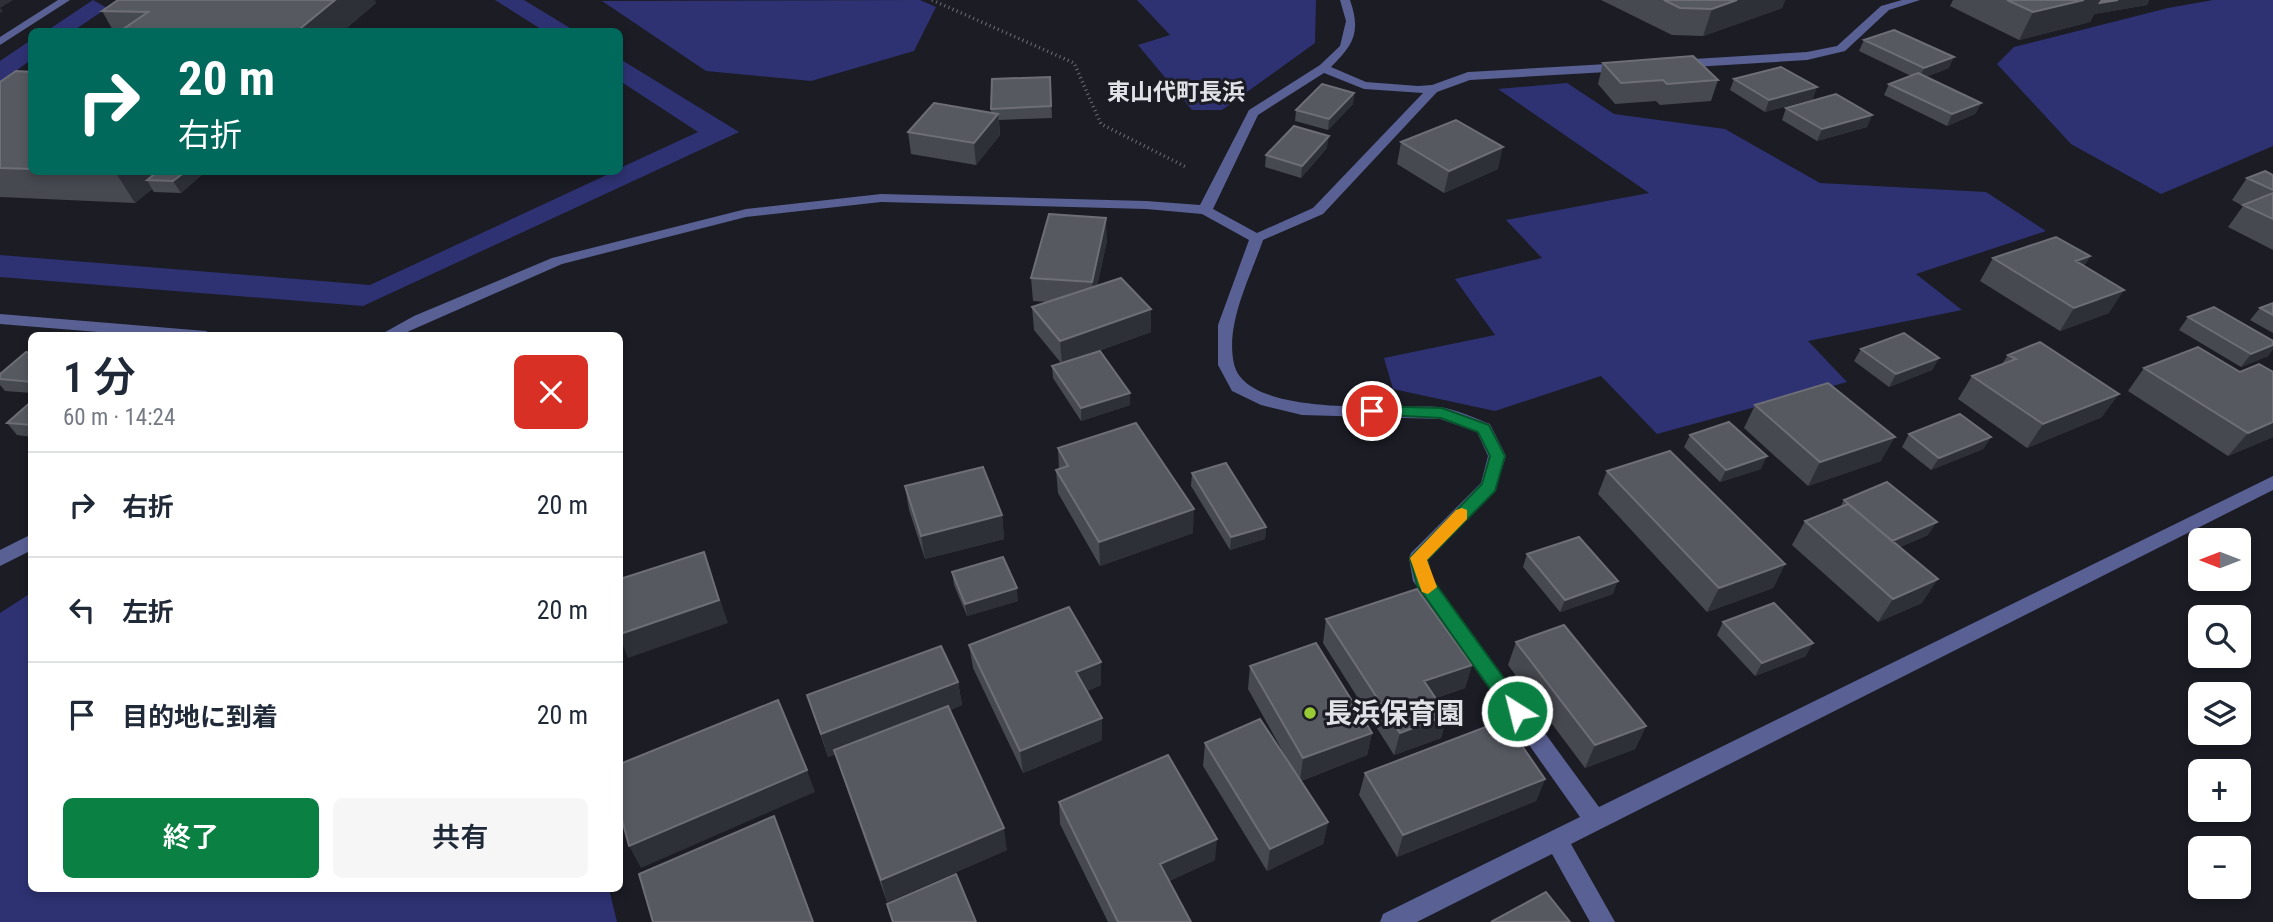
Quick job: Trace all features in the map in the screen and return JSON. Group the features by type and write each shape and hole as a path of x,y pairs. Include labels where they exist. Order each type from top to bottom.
{"street":[{"path":"0,41 65,0"},
{"path":"1205,210 1253,113 1324,68 1345,47 1352,21 1345,0"},
{"path":"1324,68 1348,83 1385,90 1433,89 1468,76 1807,56 1841,49 1885,8 1915,0"},
{"path":"1433,89 1318,211 1257,238 1226,325 1226,365 1238,387 1268,401 1302,409 1442,413 1484,428 1497,456 1489,486 1418,558 1423,581 1595,820"},
{"path":"393,332 419,318 557,261 746,213 881,198 1104,203 1205,210 1257,238"},
{"path":"0,320 154,332"},
{"path":"1392,922 2273,482"},
{"path":"0,559 28,543"},
{"path":"1557,840 1603,922"}],"path":[{"path":"932,0 1074,63 1101,124 1218,183"}],"shaded area":[{"path":"93,0 107,8 77,28 51,28"},
{"path":"495,0 524,0 570,28 539,28"},
{"path":"920,0 936,7 914,51 811,81 706,71 602,1"},
{"path":"1137,0 1316,0 1315,43 1222,110 1192,110 1138,45 1170,35"},
{"path":"2213,0 2273,0 2273,146 2161,194 2071,144 1997,64 2014,47 2168,8"},
{"path":"28,42 28,62 0,82 0,61"},
{"path":"623,61 739,132 363,306 0,277 0,255 370,285 607,175 623,175 623,167 698,132 623,83"},
{"path":"1567,83 1614,114 1725,129 1820,183 1986,192 2046,231 1916,274 1962,310 1808,341 1847,382 1657,434 1601,376 1495,411 1393,389 1384,358 1495,335 1455,279 1542,258 1506,220 1649,193 1498,89"},
{"path":"28,595 28,892 610,892 617,922 0,922 0,613"}],"building":[{"path":"118,0 335,0 301,28 125,28 148,12 102,11"},
{"path":"1664,0 1737,0 1712,9 1680,8"},
{"path":"2007,0 2084,0 2033,12"},
{"path":"1894,30 1954,57 1924,68 1864,40"},
{"path":"1693,56 1718,80 1667,84 1663,80 1621,83 1603,63"},
{"path":"1781,67 1817,87 1769,100 1734,79"},
{"path":"16,71 28,72 28,169 0,168 0,82"},
{"path":"1918,73 1981,103 1952,114 1889,84"},
{"path":"1050,77 1051,106 991,109 992,79"},
{"path":"1322,84 1354,93 1329,119 1296,110"},
{"path":"1836,94 1872,115 1822,129 1786,108"},
{"path":"934,103 998,114 974,143 908,132"},
{"path":"1456,120 1503,147 1449,171 1401,142"},
{"path":"1294,126 1329,136 1302,166 1266,155"},
{"path":"2265,171 2273,175 2273,190 2247,178"},
{"path":"153,175 181,175 173,181 147,180"},
{"path":"2273,193 2273,219 2243,205"},
{"path":"1049,214 1106,218 1092,282 1031,278"},
{"path":"2056,237 2090,256 2076,261 2124,290 2074,308 1993,258"},
{"path":"1121,278 1151,309 1060,341 1032,307"},
{"path":"2273,303 2273,315 2260,308"},
{"path":"2214,307 2273,341 2273,345 2251,354 2188,317"},
{"path":"1904,333 1939,358 1896,374 1861,349"},
{"path":"2040,342 2119,394 2043,424 1972,376 2016,359 2008,355"},
{"path":"2198,347 2240,372 2259,364 2273,372 2273,422 2248,433 2144,368"},
{"path":"1100,351 1130,393 1081,408 1052,366"},
{"path":"28,352 28,382 0,379 0,374"},
{"path":"1828,383 1895,437 1820,462 1755,405"},
{"path":"28,405 28,425 7,423"},
{"path":"1960,414 1991,437 1939,458 1909,434"},
{"path":"1729,422 1767,456 1726,470 1690,435"},
{"path":"1136,423 1194,509 1099,542 1056,470 1068,466 1058,448"},
{"path":"1670,451 1785,564 1719,588 1607,471"},
{"path":"1226,463 1266,527 1231,537 1192,473"},
{"path":"983,467 1002,515 921,536 905,486"},
{"path":"1887,482 1937,522 1892,541 1844,500"},
{"path":"1848,504 1938,579 1893,599 1805,521"},
{"path":"1579,537 1618,581 1565,600 1527,554"},
{"path":"704,552 719,600 623,633 623,578"},
{"path":"1003,557 1017,588 965,604 952,572"},
{"path":"1417,589 1472,665 1424,681 1447,715 1400,733 1326,619"},
{"path":"1774,603 1813,643 1762,663 1723,622"},
{"path":"1069,607 1101,662 1076,672 1102,718 1020,751 969,645"},
{"path":"1564,625 1646,726 1595,745 1516,642"},
{"path":"1316,643 1372,733 1303,758 1250,666"},
{"path":"941,646 958,682 821,734 807,695"},
{"path":"778,700 807,770 629,846 623,823 623,763"},
{"path":"948,706 1004,828 881,880 834,750"},
{"path":"1260,719 1328,822 1270,849 1205,743"},
{"path":"1504,720 1545,779 1403,835 1365,773"},
{"path":"1168,755 1217,839 1160,864 1191,922 1118,922 1059,802"},
{"path":"774,816 813,922 653,922 639,874"},
{"path":"956,874 976,922 893,922 887,904"},
{"path":"1546,892 1570,922 1491,922"}],"slow traffic":[{"path":"1428,587 1423,581 1418,558 1462,514"}],"place":[{"name":"長浜保育園","path":"1310,713"}],"district":[{"name":"東山代町長浜","path":"1176,92"}],"route":[{"path":"1372,411 1442,413 1484,428 1497,456 1489,486 1418,558 1423,581 1517,711"}]}
